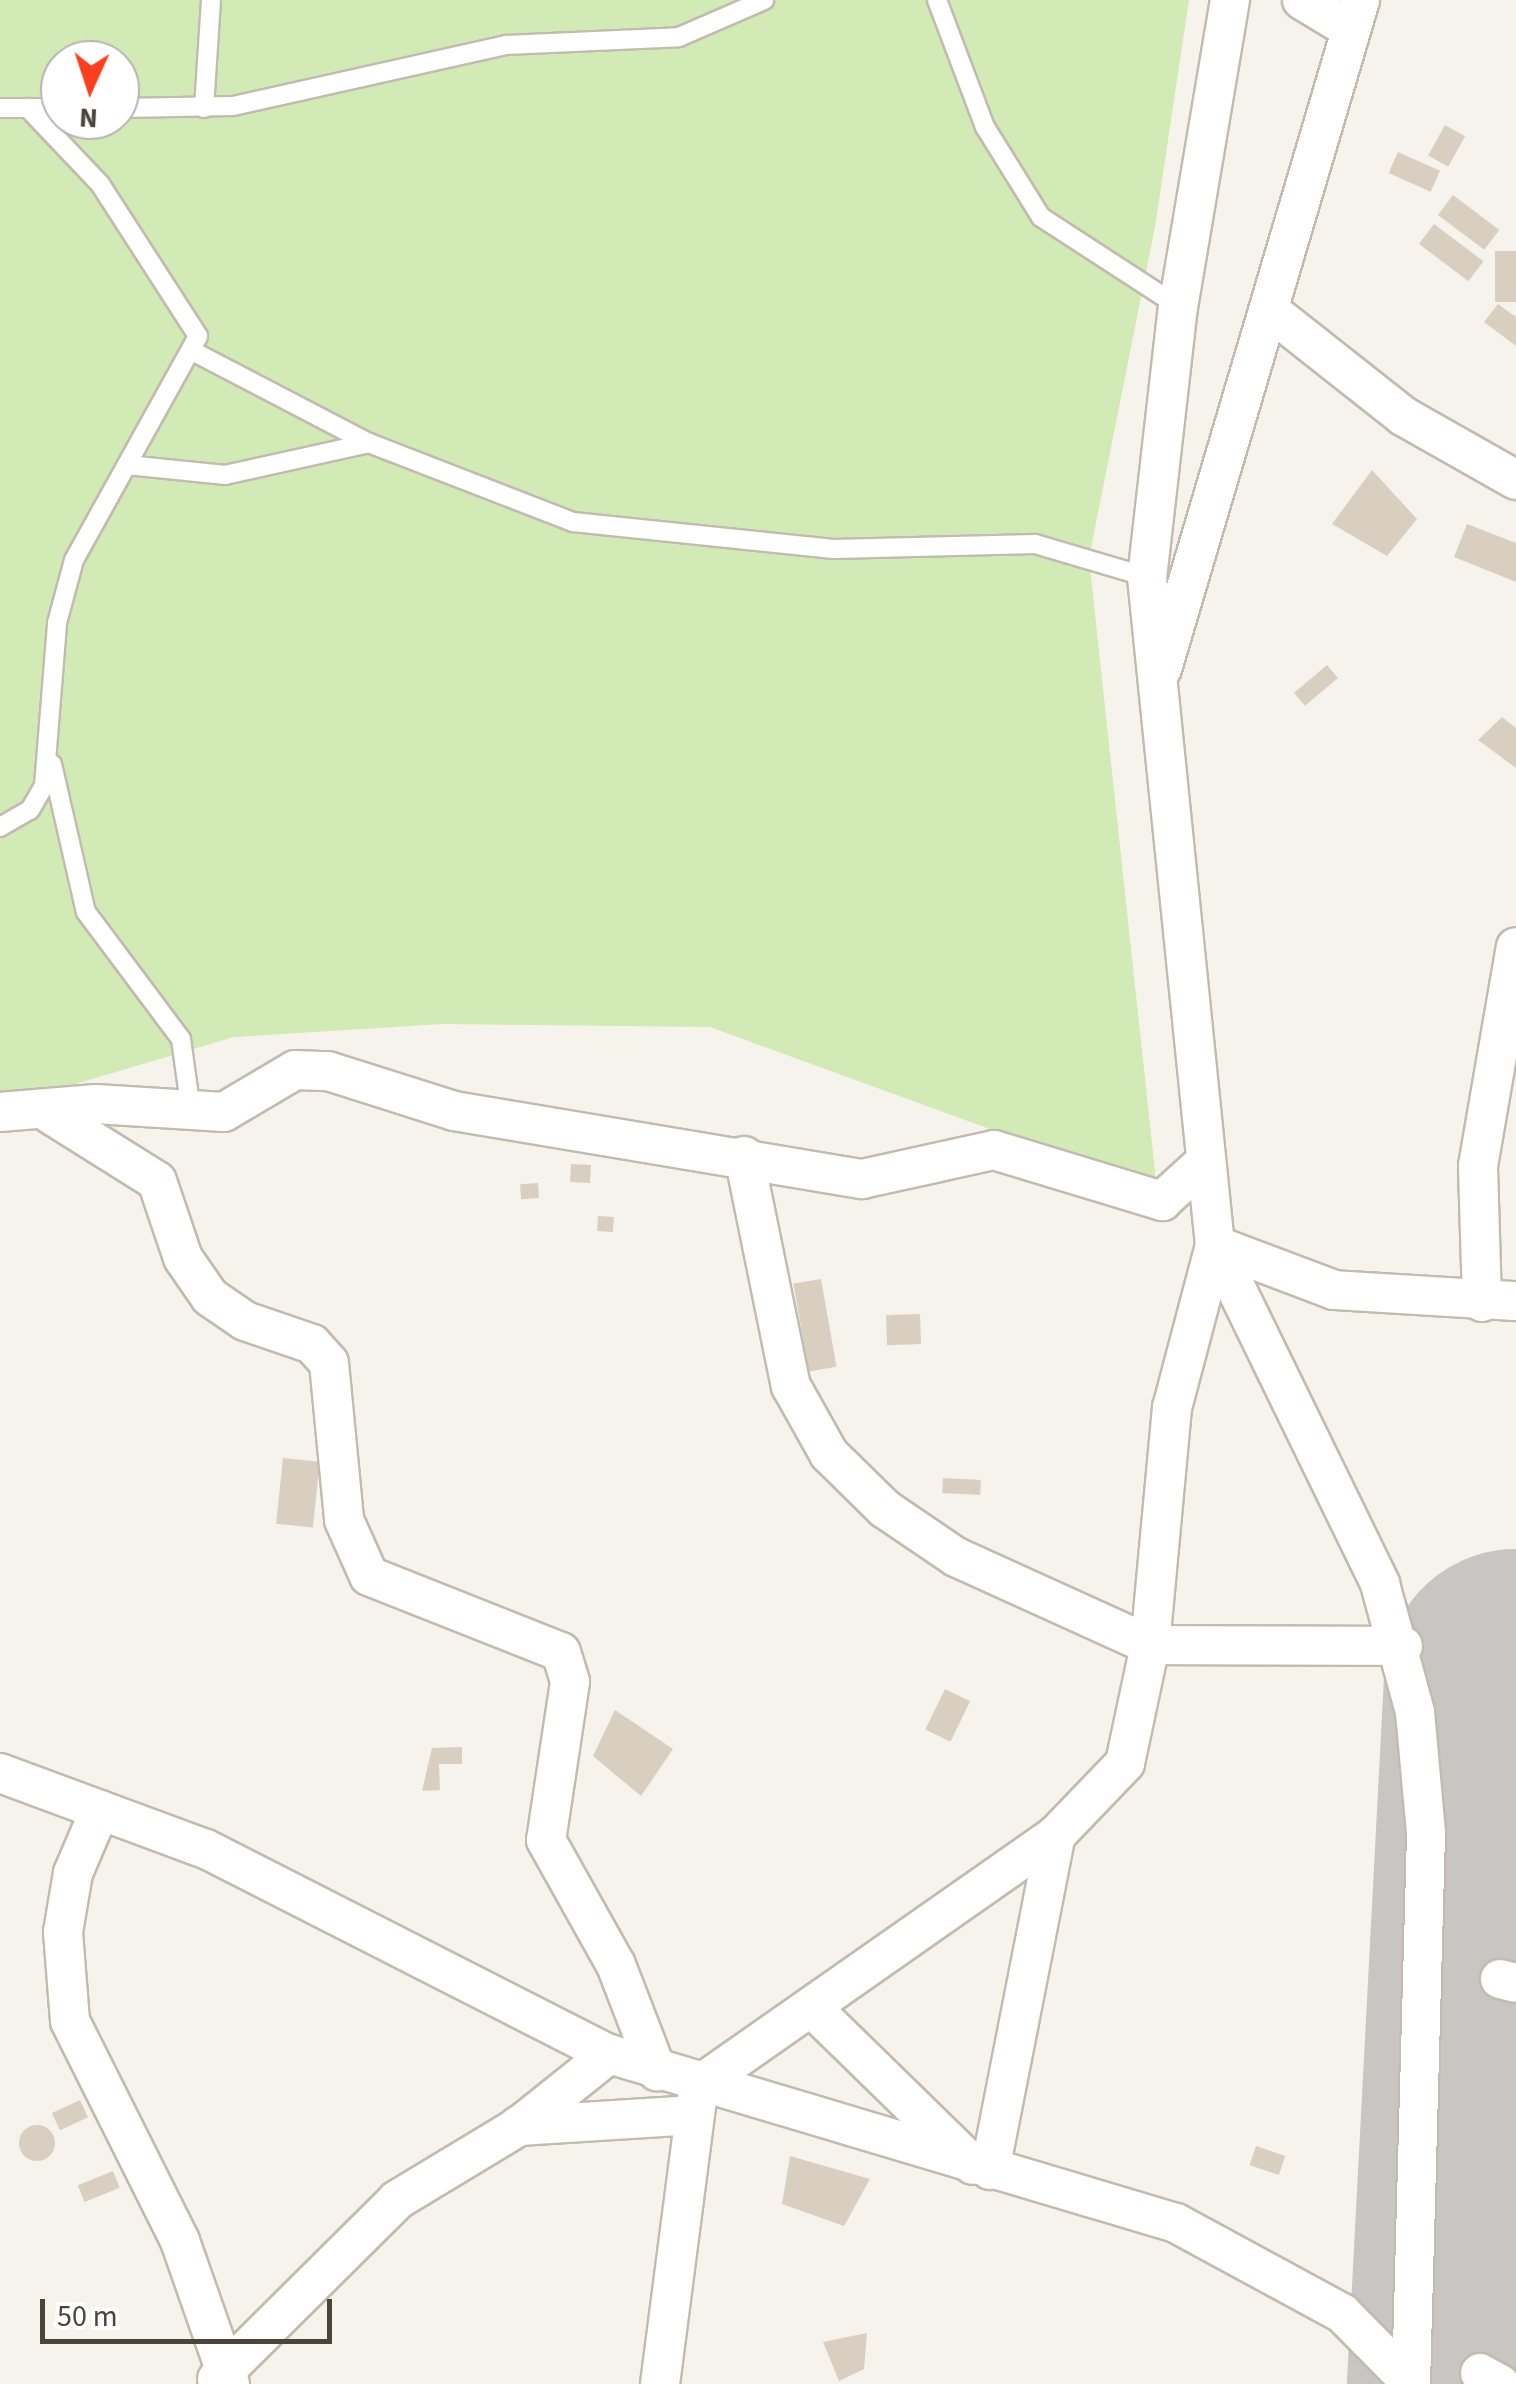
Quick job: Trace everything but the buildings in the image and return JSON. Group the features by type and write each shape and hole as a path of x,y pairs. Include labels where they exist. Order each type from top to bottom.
{"street":[{"path":"660,2384 697,2100 811,2008 1056,1835 1125,1762 1150,1645 1172,1408 1213,1233 1147,577 1178,306 1230,0"},
{"path":"1158,679 1355,14 1302,0"},
{"path":"1269,310 1402,416 1516,480"},
{"path":"0,1112 50,1114 120,1104 192,1116 224,1112 295,1070 328,1071 426,1105 862,1179 994,1150 1162,1201 1213,1233 1334,1290 1499,1302 1478,1166 1516,947"},
{"path":"50,1114 157,1181 183,1258 210,1297 245,1321 312,1344 329,1364 344,1520 369,1576 561,1652 570,1682 546,1840 616,1965 657,2072"},
{"path":"744,1156 791,1386 829,1454 885,1509 956,1558 1150,1645 1403,1646"},
{"path":"1162,1201 1206,1160"},
{"path":"1213,1233 1403,1646 1426,1834 1411,2383"},
{"path":"0,1772 206,1849 609,2054 657,2072 697,2100"},
{"path":"100,1810 73,1873 63,1932 70,2020 140,2152 224,2378 397,2200 518,2126 609,2054"},
{"path":"982,2167 1056,1835"},
{"path":"811,2008 982,2167"},
{"path":"518,2126 697,2100 982,2167 1176,2223 1342,2314 1411,2383"}],"lane":[{"path":"204,108 211,0"},
{"path":"140,108 204,108 298,94 452,52 679,36 764,0"},
{"path":"937,0 985,127 1041,217 1178,306"},
{"path":"0,108 40,108"},
{"path":"0,827 30,810 50,756 62,590 128,465 150,410 196,353 193,319 100,184 28,108"},
{"path":"196,353 369,444 573,522 834,549 1035,544 1147,577"},
{"path":"128,465 225,475 369,444"},
{"path":"50,756 86,912 181,1038 192,1116"}],"green space":[{"path":"0,0 1189,0 1155,227 1089,558 1157,1190 710,1027 443,1024 234,1037 18,1101 0,1094"}],"runway":[{"path":"1479,2384 1516,1681"}]}
